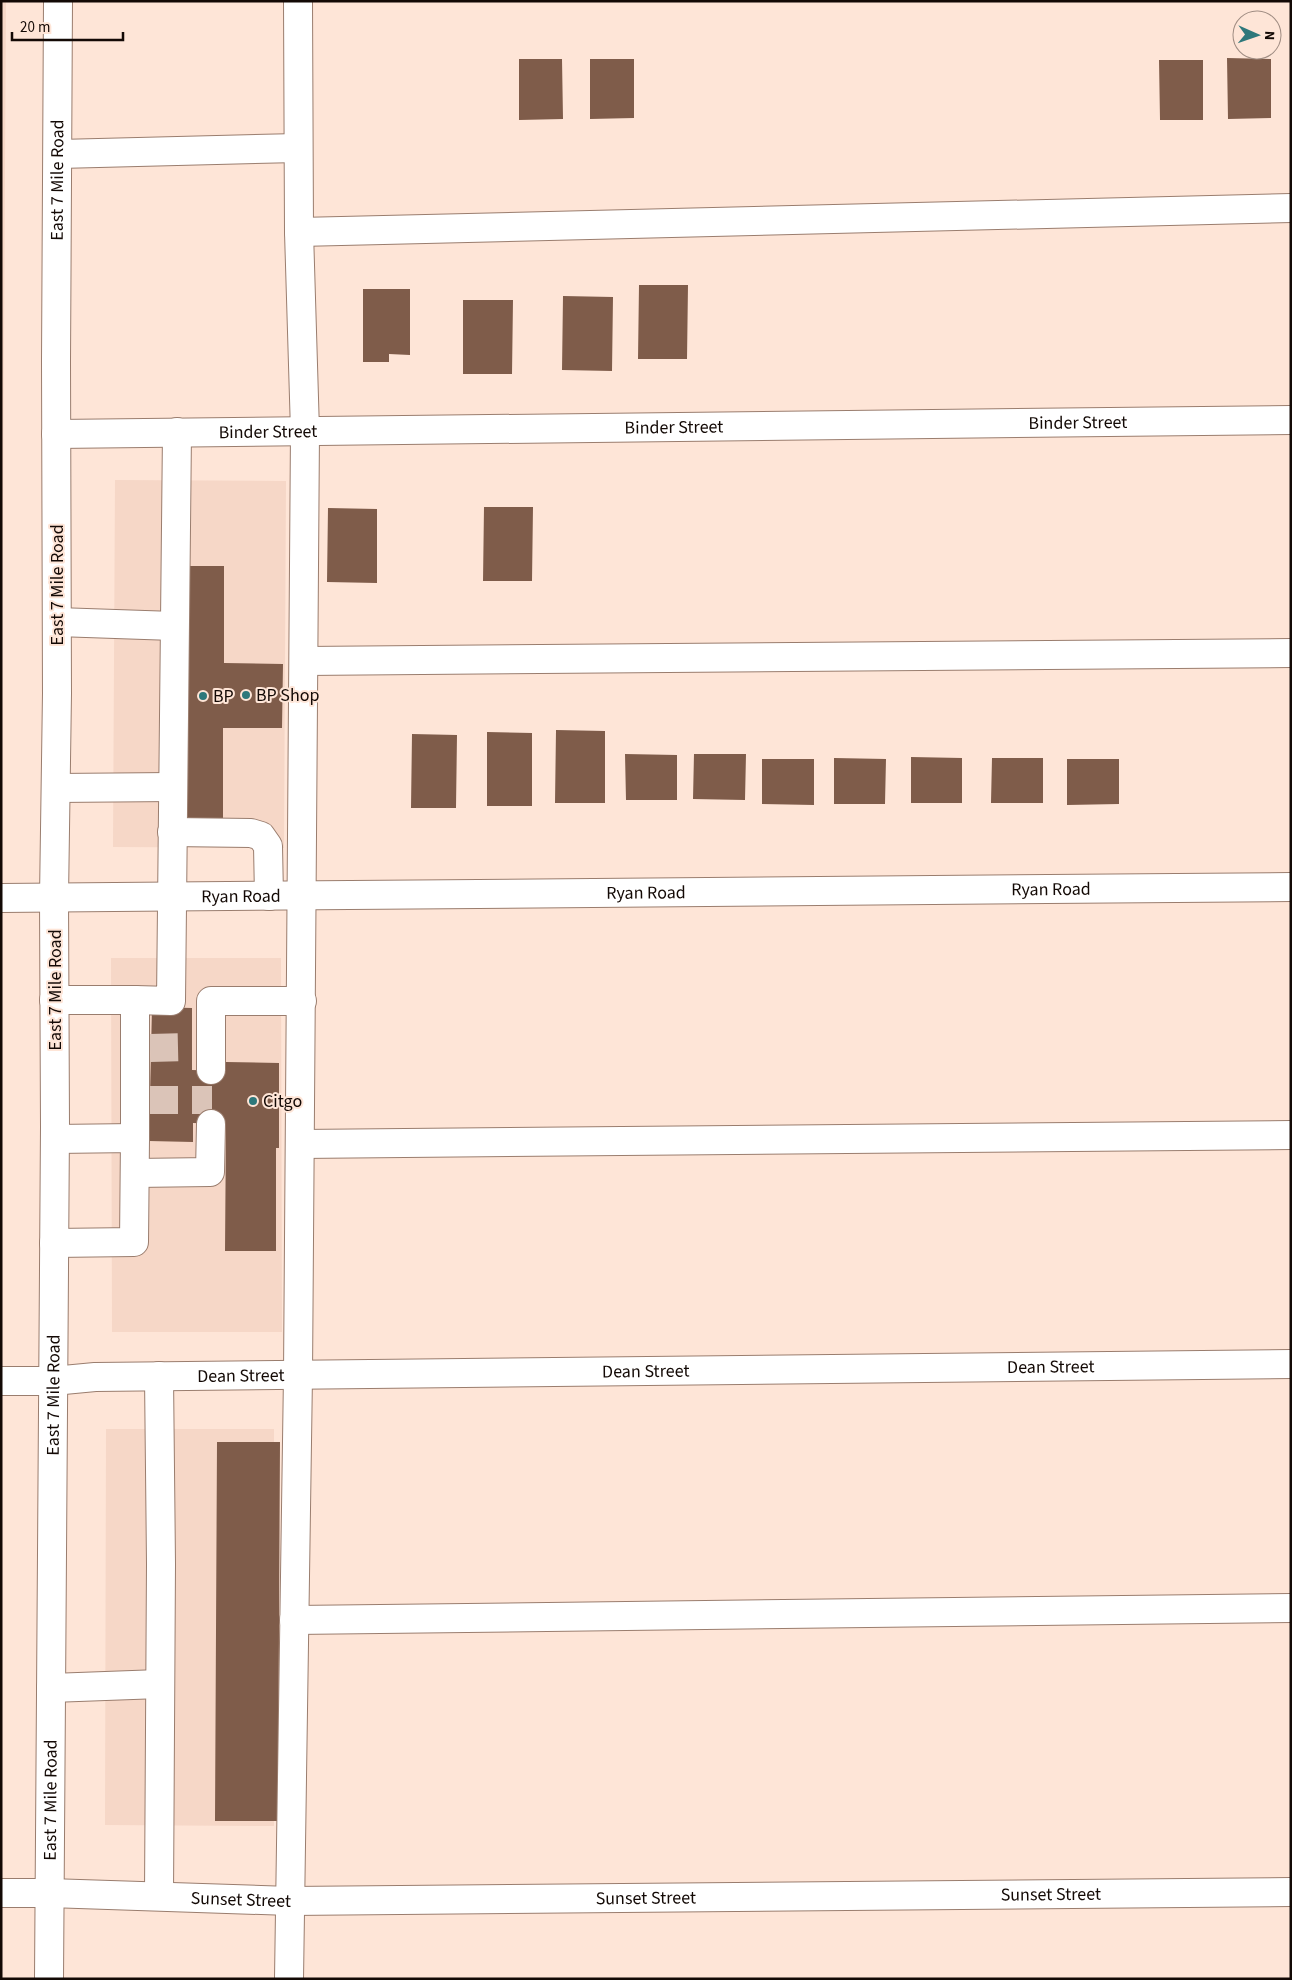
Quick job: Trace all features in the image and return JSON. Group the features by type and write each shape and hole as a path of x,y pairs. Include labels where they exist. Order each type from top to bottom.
{"street":[{"name":"East 7 Mile Road","path":"49,1979 55,1139 54,898 57,622 58,1"},
{"path":"289,1979 298,1375 304,661 305,431 299,232 298,1"},
{"path":"59,154 298,148"},
{"path":"299,232 1291,208"},
{"name":"Binder Street","path":"56,434 1291,420"},
{"path":"171,1000 177,432"},
{"path":"57,622 174,626"},
{"path":"304,661 1291,653"},
{"path":"56,788 173,787"},
{"path":"172,832 251,833 261,836 268,846 269,896"},
{"name":"Ryan Road","path":"1,898 1291,886"},
{"path":"54,1000 302,1001"},
{"path":"54,1244 134,1242 135,1138 142,1100 143,1047 135,1000"},
{"path":"205,1055 211,1000"},
{"path":"135,1173 210,1172 211,1124"},
{"path":"300,1144 1291,1134"},
{"path":"55,1139 135,1138"},
{"name":"Dean Street","path":"1,1381 53,1381 95,1377 159,1376 1291,1364"},
{"path":"159,1376 159,1896"},
{"path":"294,1620 1291,1608"},
{"path":"51,1688 160,1684"},
{"name":"Sunset Street","path":"1,1893 290,1901 1291,1892"}],"shaded area":[{"path":"1,1 6,1 1,849"},
{"path":"115,480 286,481 284,848 113,847"},
{"path":"111,958 281,958 282,1332 112,1332"},
{"path":"106,1429 274,1429 274,1826 105,1825"}],"building":[{"path":"1227,58 1232,58 1232,60 1271,60 1271,118 1228,119"},
{"path":"519,59 562,59 563,119 519,120"},
{"path":"590,59 634,59 634,118 590,119"},
{"path":"1159,60 1203,60 1203,120 1160,120"},
{"path":"639,285 688,285 687,359 638,359"},
{"path":"363,289 410,289 410,355 389,354 389,362 363,362"},
{"path":"563,296 613,297 612,371 562,370"},
{"path":"463,300 513,300 512,374 463,374"},
{"path":"484,507 533,507 532,581 483,581"},
{"path":"328,508 377,509 377,583 327,582"},
{"path":"182,566 224,566 224,663 283,664 282,728 223,728 223,826 180,825"},
{"path":"556,730 605,731 605,803 555,803"},
{"path":"487,732 532,733 532,806 487,806"},
{"path":"412,734 457,735 456,808 411,808"},
{"path":"625,754 677,755 677,800 626,800"},
{"path":"694,754 746,754 745,800 693,799"},
{"path":"911,757 962,758 962,803 911,803"},
{"path":"834,758 886,759 885,804 834,804"},
{"path":"992,758 1043,758 1043,803 991,803"},
{"path":"762,759 814,759 814,805 762,804"},
{"path":"1067,759 1119,759 1119,804 1067,805"},
{"path":"152,1007 192,1008 192,1070 226,1071 226,1062 279,1063 279,1148 276,1148 276,1251 225,1251 226,1124 193,1123 193,1142 149,1141"},
{"path":"217,1442 280,1442 278,1821 215,1821"}],"tunnel":[{"path":"150,1048 192,1047"},
{"path":"150,1100 212,1100"}],"place":[{"name":"BP Shop","path":"246,695"},
{"name":"BP","path":"203,696"},
{"name":"Citgo","path":"253,1101"}]}
